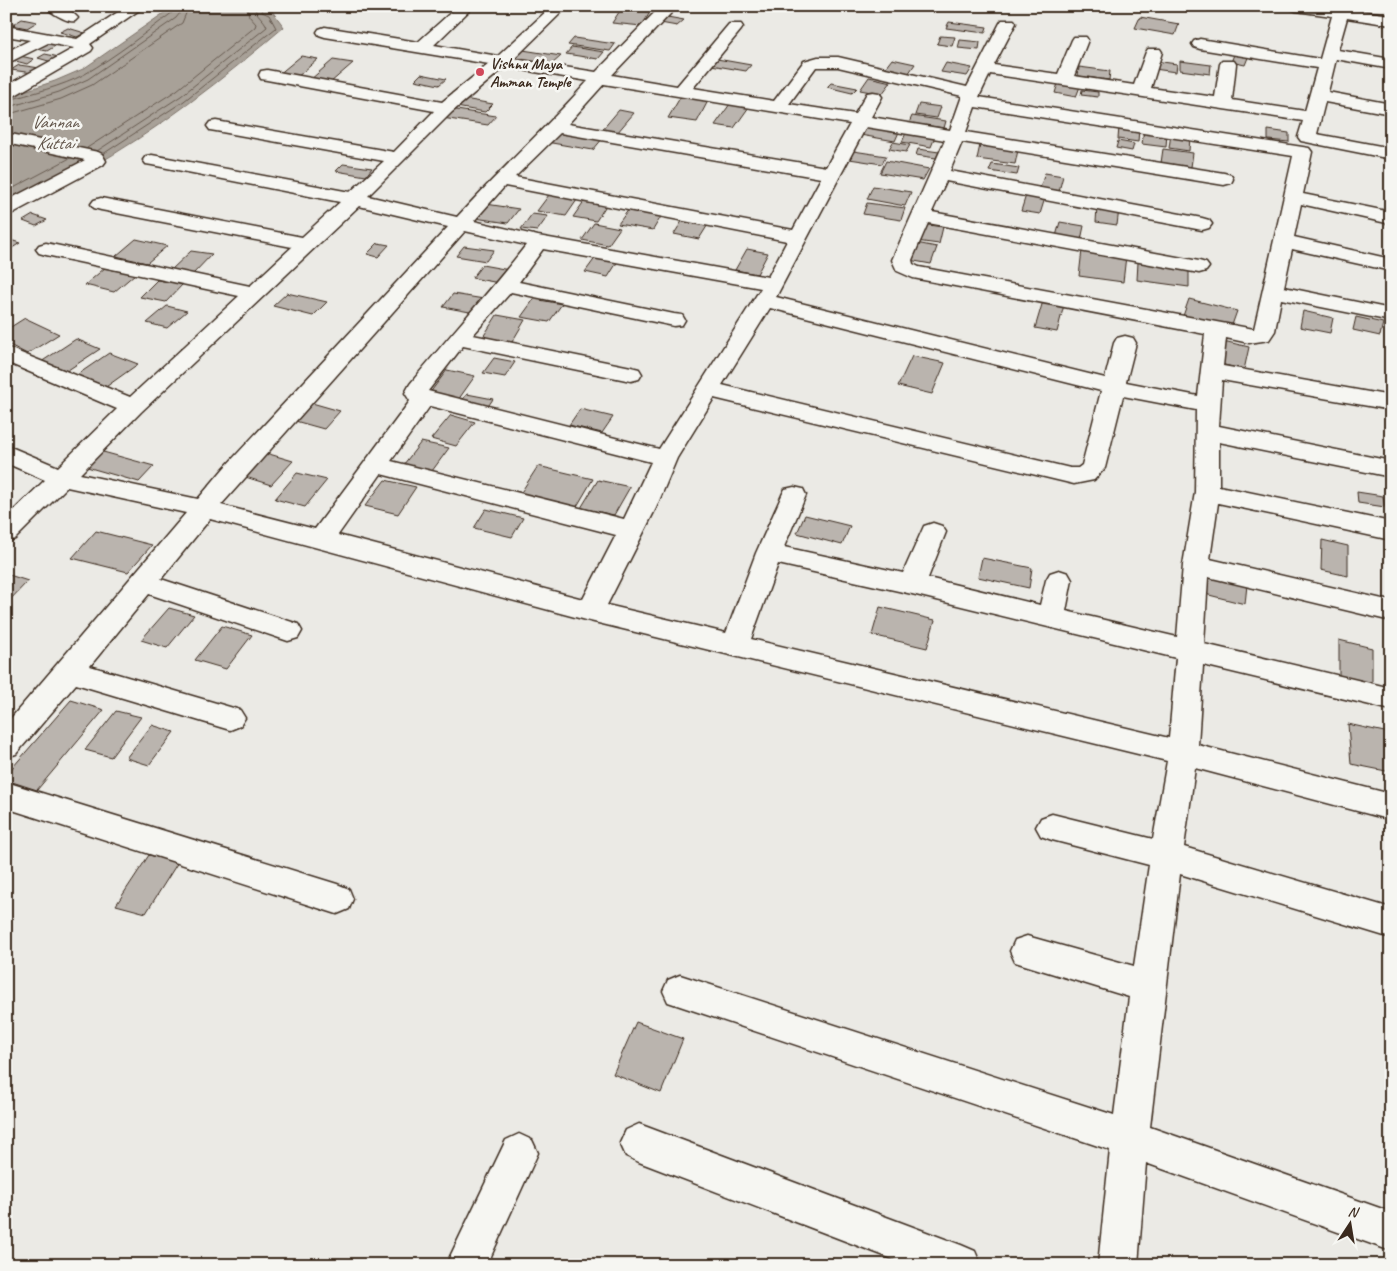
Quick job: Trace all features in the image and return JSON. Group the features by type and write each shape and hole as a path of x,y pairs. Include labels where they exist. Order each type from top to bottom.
{"street":[{"path":"52,6 59,8 70,18"},
{"path":"80,44 138,6"},
{"path":"423,46 467,6"},
{"path":"6,533 133,407 355,200 446,108 502,61 561,6"},
{"path":"1296,6 1341,9 1391,20"},
{"path":"6,745 70,671 233,474 501,180 556,127 600,78 668,8"},
{"path":"1008,23 984,68 920,216 902,260 904,267 914,272 1249,336 1261,335 1264,331 1305,145 1341,9"},
{"path":"682,91 735,27"},
{"path":"6,30 80,44 85,48 6,93"},
{"path":"325,32 423,46 600,78 1224,180"},
{"path":"6,59 47,37"},
{"path":"1064,80 1080,40"},
{"path":"1200,44 1327,59 1391,64"},
{"path":"1140,91 1154,52"},
{"path":"778,107 810,64 838,62 971,97 1305,145 1391,154"},
{"path":"1223,104 1228,64"},
{"path":"984,68 1312,117"},
{"path":"266,76 446,108"},
{"path":"1318,95 1391,109"},
{"path":"590,611 665,458 769,292 874,97"},
{"path":"216,126 398,158"},
{"path":"556,127 832,174"},
{"path":"6,138 92,156 97,161 6,209"},
{"path":"152,160 355,200 769,292 1114,387 1208,405"},
{"path":"939,174 1202,224"},
{"path":"501,180 798,236"},
{"path":"1293,197 1391,218"},
{"path":"101,204 306,244"},
{"path":"920,216 1199,267"},
{"path":"1284,241 1391,265"},
{"path":"538,242 506,285 458,338 416,393 424,399 665,458"},
{"path":"46,249 254,294"},
{"path":"506,285 674,320"},
{"path":"1274,291 1388,315"},
{"path":"1118,1265 1129,1138 1148,986 1166,856 1183,753 1196,565 1207,492 1208,405 1216,329"},
{"path":"458,338 631,374"},
{"path":"707,389 1070,476 1082,476 1094,468 1124,342"},
{"path":"6,354 133,407"},
{"path":"1211,371 1391,402"},
{"path":"321,540 424,399"},
{"path":"1209,432 1391,469"},
{"path":"6,453 62,478 204,509 590,611 1183,753 1391,807"},
{"path":"376,464 631,530"},
{"path":"1207,492 1391,532"},
{"path":"735,646 769,553 794,494"},
{"path":"912,584 933,532"},
{"path":"769,553 912,584 1391,700"},
{"path":"1196,565 1391,611"},
{"path":"1051,617 1059,580"},
{"path":"142,582 288,631"},
{"path":"70,671 230,718"},
{"path":"6,795 337,899"},
{"path":"1052,827 1166,856 1391,923"},
{"path":"1027,951 1148,986"},
{"path":"680,991 1129,1138 1391,1232"},
{"path":"639,1143 961,1265"},
{"path":"466,1265 519,1153"}],"water":[{"name":"Vannan Kuttai","path":"174,6 259,6 272,11 284,27 213,85 139,138 77,176 6,213 6,97 55,81 83,69"}],"building":[{"path":"621,9 650,12 642,26 612,23"},
{"path":"662,16 684,20 677,26 655,22"},
{"path":"1140,17 1179,24 1175,35 1135,28"},
{"path":"22,19 37,22 27,28 12,25"},
{"path":"949,22 987,27 985,33 946,28"},
{"path":"68,28 85,33 77,37 60,32"},
{"path":"940,36 955,37 952,46 937,44"},
{"path":"574,38 615,44 610,51 568,45"},
{"path":"960,40 980,42 979,50 958,48"},
{"path":"48,41 60,43 47,51 36,49"},
{"path":"572,47 604,52 598,59 566,54"},
{"path":"523,50 561,56 551,65 513,59"},
{"path":"1235,52 1249,55 1245,65 1231,62"},
{"path":"45,54 59,57 52,62 38,58"},
{"path":"20,56 34,59 27,64 12,60"},
{"path":"301,56 318,59 296,78 278,75"},
{"path":"717,59 751,65 746,71 711,65"},
{"path":"892,59 915,64 906,77 882,72"},
{"path":"333,60 353,63 330,83 310,80"},
{"path":"1155,61 1177,64 1176,72 1154,69"},
{"path":"1180,61 1211,65 1210,74 1180,70"},
{"path":"946,63 972,68 967,76 941,72"},
{"path":"19,65 40,68 33,73 11,70"},
{"path":"1079,67 1110,71 1109,80 1078,76"},
{"path":"421,74 446,79 439,85 415,80"},
{"path":"869,77 891,82 882,94 860,90"},
{"path":"1059,80 1081,84 1076,97 1055,93"},
{"path":"831,83 857,88 852,93 827,87"},
{"path":"1082,90 1098,92 1098,97 1081,95"},
{"path":"681,96 709,99 697,122 668,118"},
{"path":"464,99 493,104 485,112 456,107"},
{"path":"730,104 749,107 734,128 715,125"},
{"path":"919,104 941,107 937,118 915,115"},
{"path":"450,109 496,116 488,125 442,118"},
{"path":"619,110 634,113 617,133 602,130"},
{"path":"912,116 946,121 944,128 909,123"},
{"path":"865,126 899,132 895,141 860,135"},
{"path":"1119,127 1139,129 1138,142 1118,139"},
{"path":"556,130 603,138 593,150 546,142"},
{"path":"1144,130 1167,133 1166,147 1142,144"},
{"path":"1268,130 1289,133 1289,142 1268,140"},
{"path":"906,133 935,137 931,147 902,142"},
{"path":"1171,134 1190,137 1189,151 1169,148"},
{"path":"1118,141 1134,144 1132,151 1116,148"},
{"path":"893,142 910,145 906,152 889,149"},
{"path":"980,145 1018,150 1015,164 977,159"},
{"path":"918,149 939,152 936,158 916,155"},
{"path":"1163,149 1193,153 1191,167 1161,163"},
{"path":"847,150 886,156 882,164 843,158"},
{"path":"886,161 929,169 923,180 880,173"},
{"path":"343,164 372,168 366,176 336,171"},
{"path":"992,164 1019,168 1017,175 989,171"},
{"path":"1045,173 1063,176 1059,191 1040,188"},
{"path":"873,186 911,192 905,206 867,199"},
{"path":"549,195 577,200 566,216 537,211"},
{"path":"1026,195 1045,198 1040,214 1021,211"},
{"path":"585,200 607,204 596,221 573,217"},
{"path":"867,203 905,208 901,220 863,214"},
{"path":"486,204 519,209 508,223 475,218"},
{"path":"1097,207 1119,209 1117,225 1096,222"},
{"path":"629,209 662,215 653,230 618,224"},
{"path":"532,214 548,216 537,231 521,229"},
{"path":"33,215 47,220 36,226 23,221"},
{"path":"684,218 709,223 699,239 674,234"},
{"path":"1060,222 1084,226 1081,240 1056,236"},
{"path":"594,223 620,228 608,245 582,240"},
{"path":"921,224 943,227 939,244 916,241"},
{"path":"7,239 20,243 6,252"},
{"path":"136,239 167,246 147,263 116,256"},
{"path":"378,243 389,245 378,257 367,254"},
{"path":"916,243 937,247 931,264 909,260"},
{"path":"464,246 494,250 486,261 456,256"},
{"path":"747,249 768,253 757,274 735,270"},
{"path":"1082,250 1126,256 1123,282 1079,276"},
{"path":"191,251 212,254 193,274 171,270"},
{"path":"596,257 618,261 608,277 585,272"},
{"path":"1138,262 1189,269 1189,287 1137,280"},
{"path":"482,265 515,271 505,284 472,278"},
{"path":"106,267 135,274 114,292 85,285"},
{"path":"157,280 183,284 166,302 140,297"},
{"path":"287,293 327,302 313,316 273,306"},
{"path":"453,294 484,299 475,313 443,307"},
{"path":"534,299 562,304 549,322 521,317"},
{"path":"1189,299 1237,311 1231,328 1183,316"},
{"path":"1043,301 1064,305 1057,332 1035,328"},
{"path":"167,306 187,311 167,328 147,323"},
{"path":"1303,311 1333,318 1330,333 1300,327"},
{"path":"497,315 525,320 512,342 483,337"},
{"path":"1356,317 1383,323 1380,336 1353,330"},
{"path":"25,318 59,334 27,354 6,343 6,330"},
{"path":"76,339 100,349 65,372 41,362"},
{"path":"1219,340 1249,347 1244,370 1213,362"},
{"path":"109,353 138,364 103,389 74,377"},
{"path":"912,356 945,363 932,394 898,386"},
{"path":"494,358 515,362 505,377 483,373"},
{"path":"447,370 475,376 458,400 429,394"},
{"path":"467,394 493,399 487,408 460,403"},
{"path":"305,401 340,411 324,429 288,419"},
{"path":"580,409 613,417 602,433 569,425"},
{"path":"451,415 475,422 456,446 431,439"},
{"path":"421,442 449,448 432,471 404,464"},
{"path":"96,450 154,466 139,482 80,465"},
{"path":"259,451 293,461 271,485 236,474"},
{"path":"538,466 593,479 576,508 520,494"},
{"path":"297,473 327,480 305,507 275,499"},
{"path":"385,480 416,487 398,514 365,506"},
{"path":"598,480 630,487 614,515 581,508"},
{"path":"1357,492 1383,496 1385,507 1358,503"},
{"path":"486,509 523,518 512,537 474,528"},
{"path":"805,515 850,526 842,545 797,533"},
{"path":"96,531 152,545 128,572 72,558"},
{"path":"1322,540 1348,546 1348,576 1321,570"},
{"path":"982,558 1032,568 1029,588 978,577"},
{"path":"6,574 28,581 6,604"},
{"path":"1207,576 1247,585 1245,604 1205,594"},
{"path":"880,607 935,620 927,648 872,635"},
{"path":"169,608 194,615 167,648 141,640"},
{"path":"222,626 252,635 226,669 195,660"},
{"path":"1339,640 1372,648 1372,684 1339,676"},
{"path":"71,700 104,710 37,790 6,780 6,775"},
{"path":"116,711 141,717 111,757 85,750"},
{"path":"1348,724 1389,733 1391,772 1351,764"},
{"path":"152,725 174,732 149,765 126,758"},
{"path":"149,855 178,862 146,913 116,905"},
{"path":"636,1022 683,1039 661,1093 613,1074"}],"place":[{"name":"Vishnu Maya Amman Temple","path":"480,72"}]}
